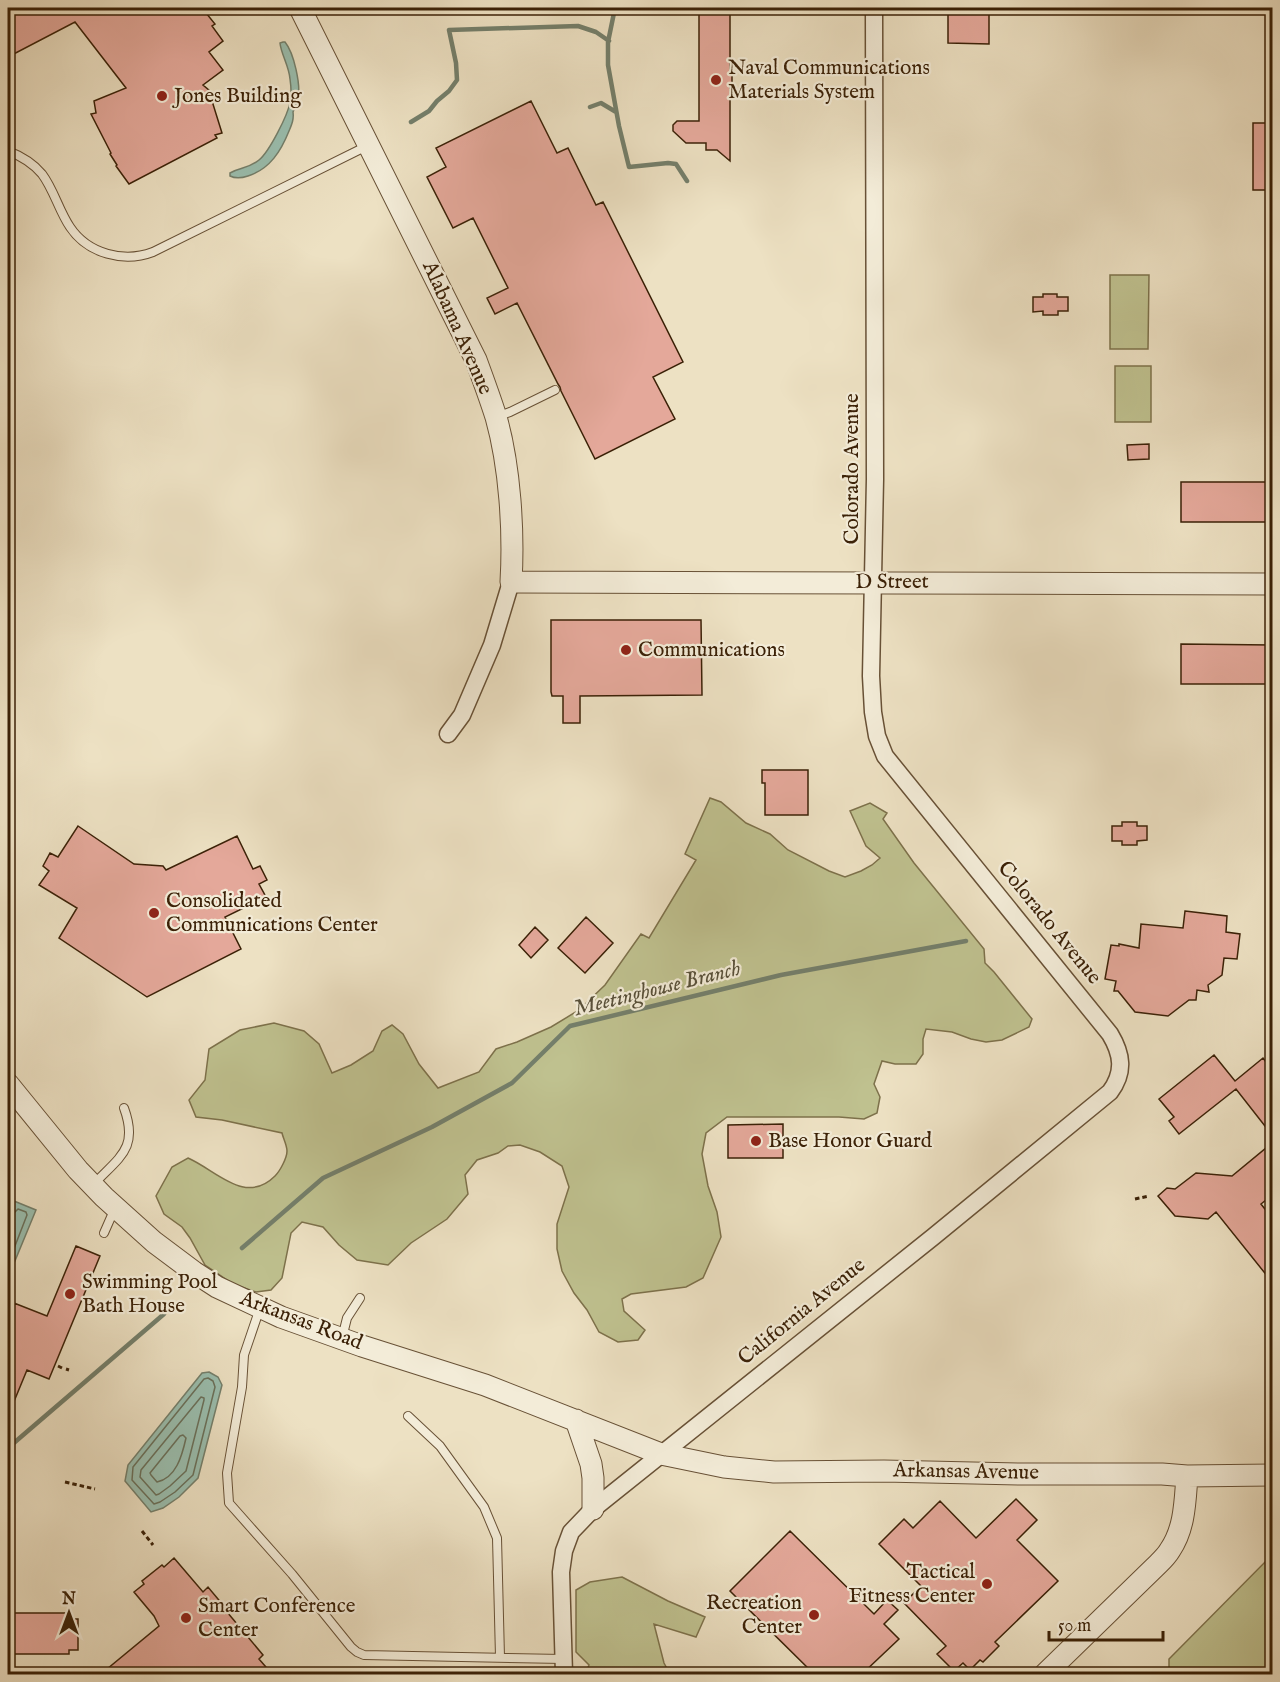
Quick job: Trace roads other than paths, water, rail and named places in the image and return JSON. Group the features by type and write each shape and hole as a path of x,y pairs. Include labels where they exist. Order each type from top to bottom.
{"street":[{"name":"Alabama Avenue","path":"300,8 476,360 496,417 506,468 510,510 512,567 510,582 492,645 462,715 448,734"},
{"name":"Colorado Avenue","path":"874,8 875,479 871,676 873,712 880,747 891,763 1110,1034 1119,1051 1120,1070 1114,1087 1079,1117"},
{"name":"D Street","path":"510,582 1272,584"},
{"name":"Arkansas Road","path":"8,1084 52,1140 116,1208 154,1242 217,1287 280,1317 485,1385 661,1454"},
{"name":"California Avenue","path":"563,1666 561,1572 570,1532 593,1509 1079,1117"},
{"path":"576,1420 591,1464 593,1509"},
{"name":"Arkansas Avenue","path":"661,1454 724,1467 774,1472 1272,1475"},
{"path":"1045,1674 1170,1551 1182,1524 1188,1476"}],"lane":[{"path":"8,151 27,160 43,175 70,228 82,239 108,255 129,257 153,252 369,145"},
{"path":"496,417 555,390"},
{"path":"93,1185 127,1148 130,1135 129,1122 124,1108"},
{"path":"104,1233 116,1208"},
{"path":"342,1338 347,1318 360,1298"},
{"path":"260,1308 244,1355 242,1387 227,1473 229,1503 357,1652 364,1655 500,1657 563,1666"},
{"path":"408,1416 440,1446 484,1507 497,1538 500,1657"}],"water":[{"path":"285,42 296,69 298,86 298,99 291,126 269,164 248,176 232,177 230,173 251,165 263,156 273,142 289,108 291,90 289,74 280,43"},
{"path":"14,1201 36,1210 8,1273 8,1215"},
{"path":"209,1372 218,1377 222,1385 198,1478 179,1497 163,1508 151,1512 125,1481 128,1465 202,1373"}],"waterway":[{"path":"615,8 608,42 608,65 629,167 676,164 687,181"},
{"path":"411,122 429,111 457,80 449,30 578,26 596,32 609,41"},
{"path":"590,107 601,103 616,112"},
{"name":"Meetinghouse Branch","path":"242,1248 323,1178 432,1127 512,1083 570,1026 781,975 966,941"},
{"name":"Meetinghouse Branch","path":"8,1448 164,1314"}],"place":[{"name":"Naval Communications Materials System","path":"716,80"},
{"name":"Jones Building","path":"162,96"},
{"name":"Communications","path":"626,650"},
{"name":"Consolidated Communications Center","path":"154,913"},
{"name":"Base Honor Guard","path":"756,1141"},
{"name":"Swimming Pool Bath House","path":"70,1294"},
{"name":"Tactical Fitness Center","path":"987,1584"},
{"name":"Recreation Center","path":"814,1615"},
{"name":"Smart Conference Center","path":"186,1618"}]}
